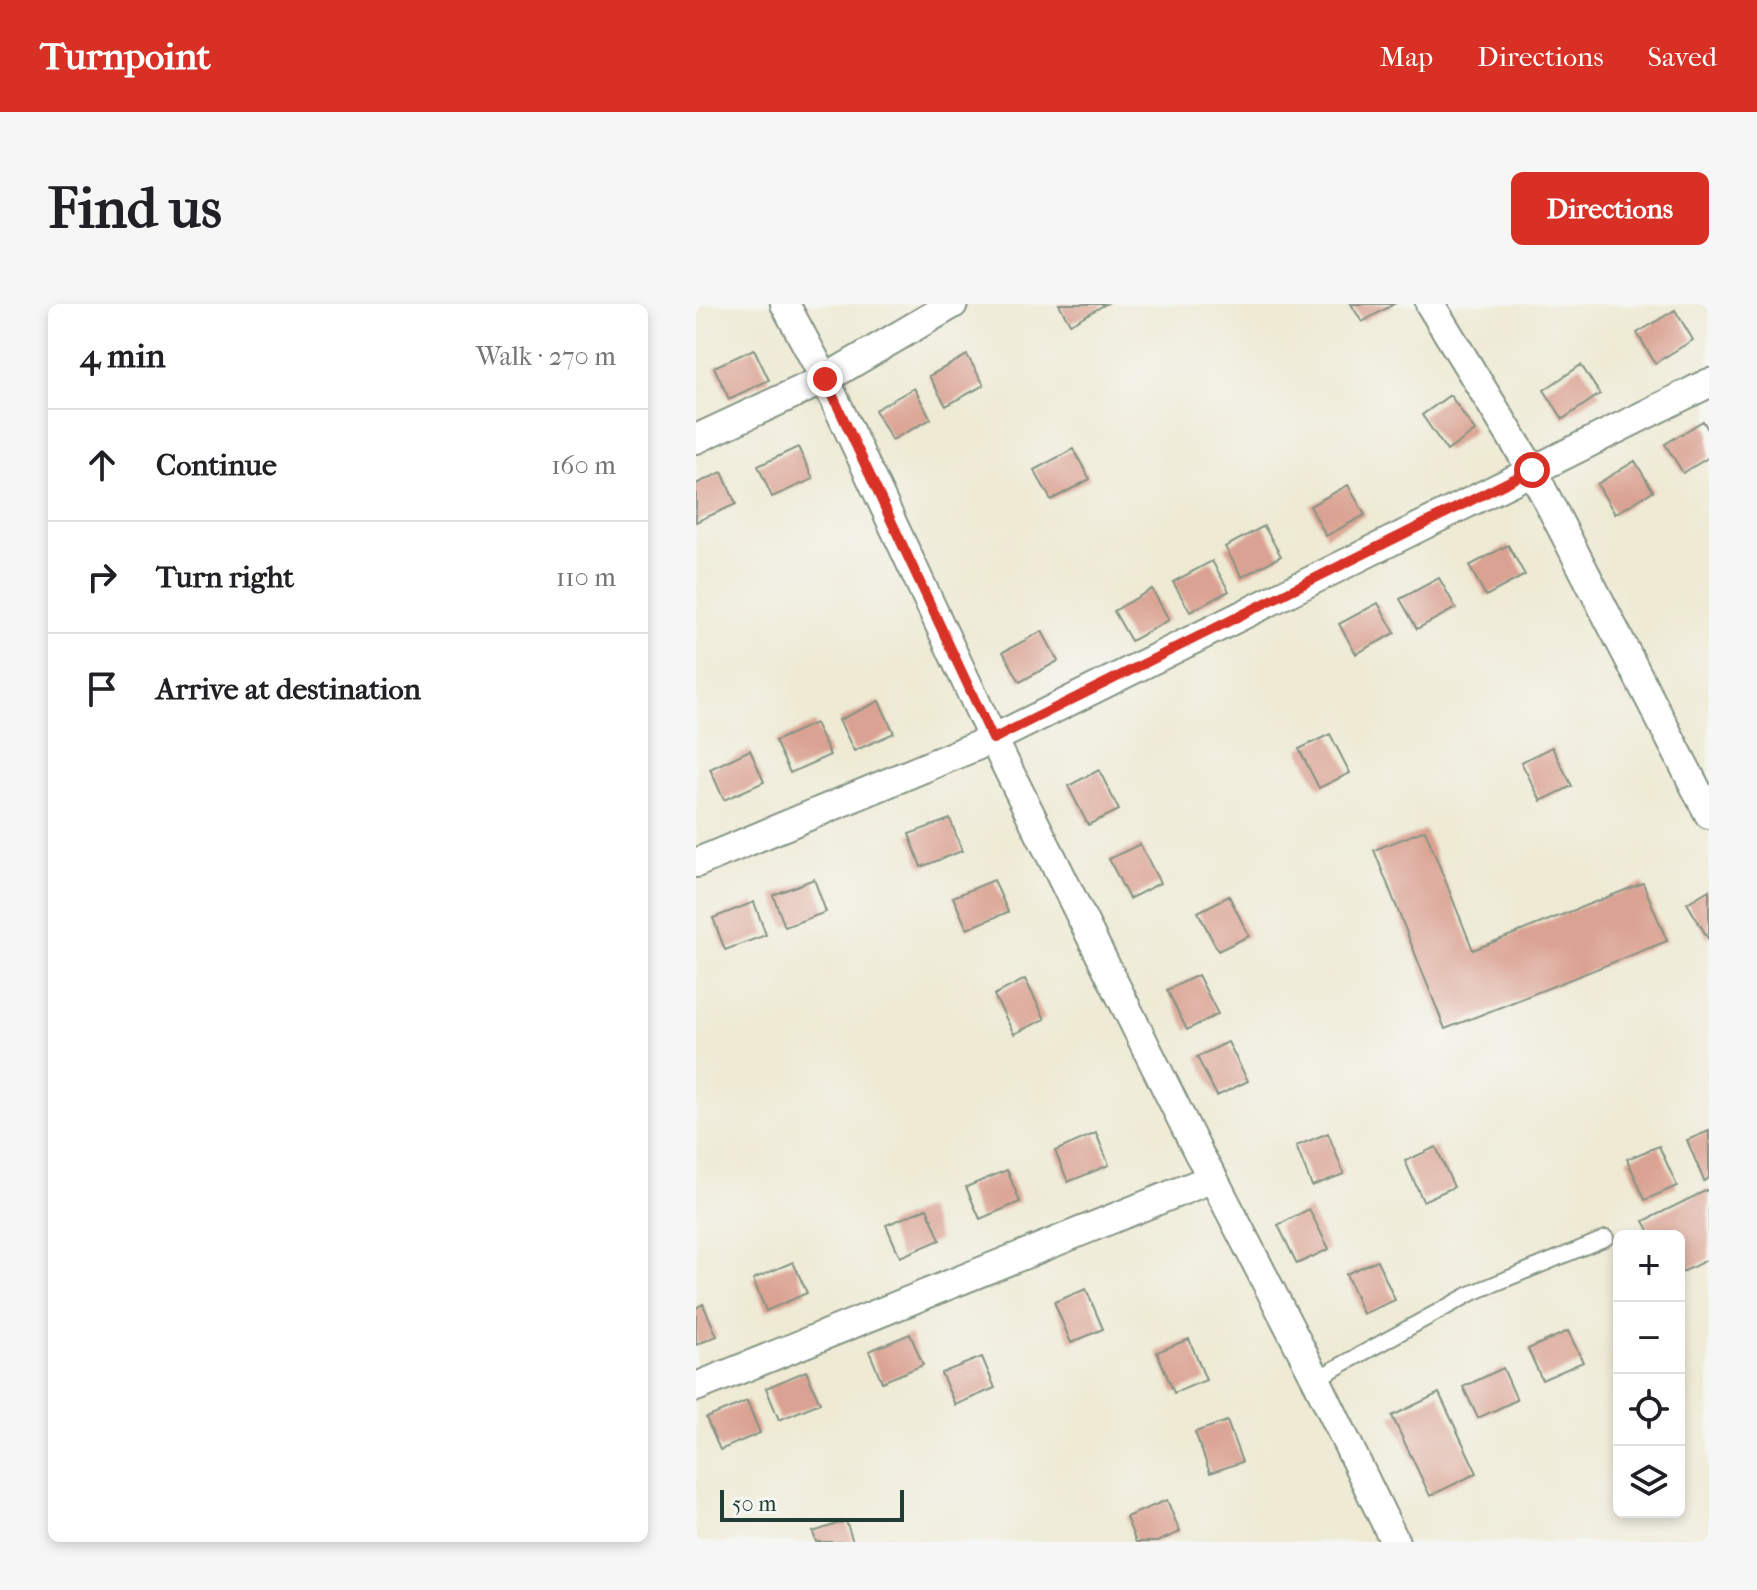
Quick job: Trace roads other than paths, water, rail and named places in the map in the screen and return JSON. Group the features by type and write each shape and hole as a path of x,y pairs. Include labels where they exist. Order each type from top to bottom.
{"street":[{"path":"785,304 825,379 993,739 1395,1542"},
{"path":"696,439 825,379 953,304"},
{"path":"1430,304 1532,470 1709,814"},
{"path":"696,863 993,739 1709,383"},
{"path":"696,1387 1213,1178"}],"lane":[{"path":"1316,1379 1470,1294 1606,1238"}]}
